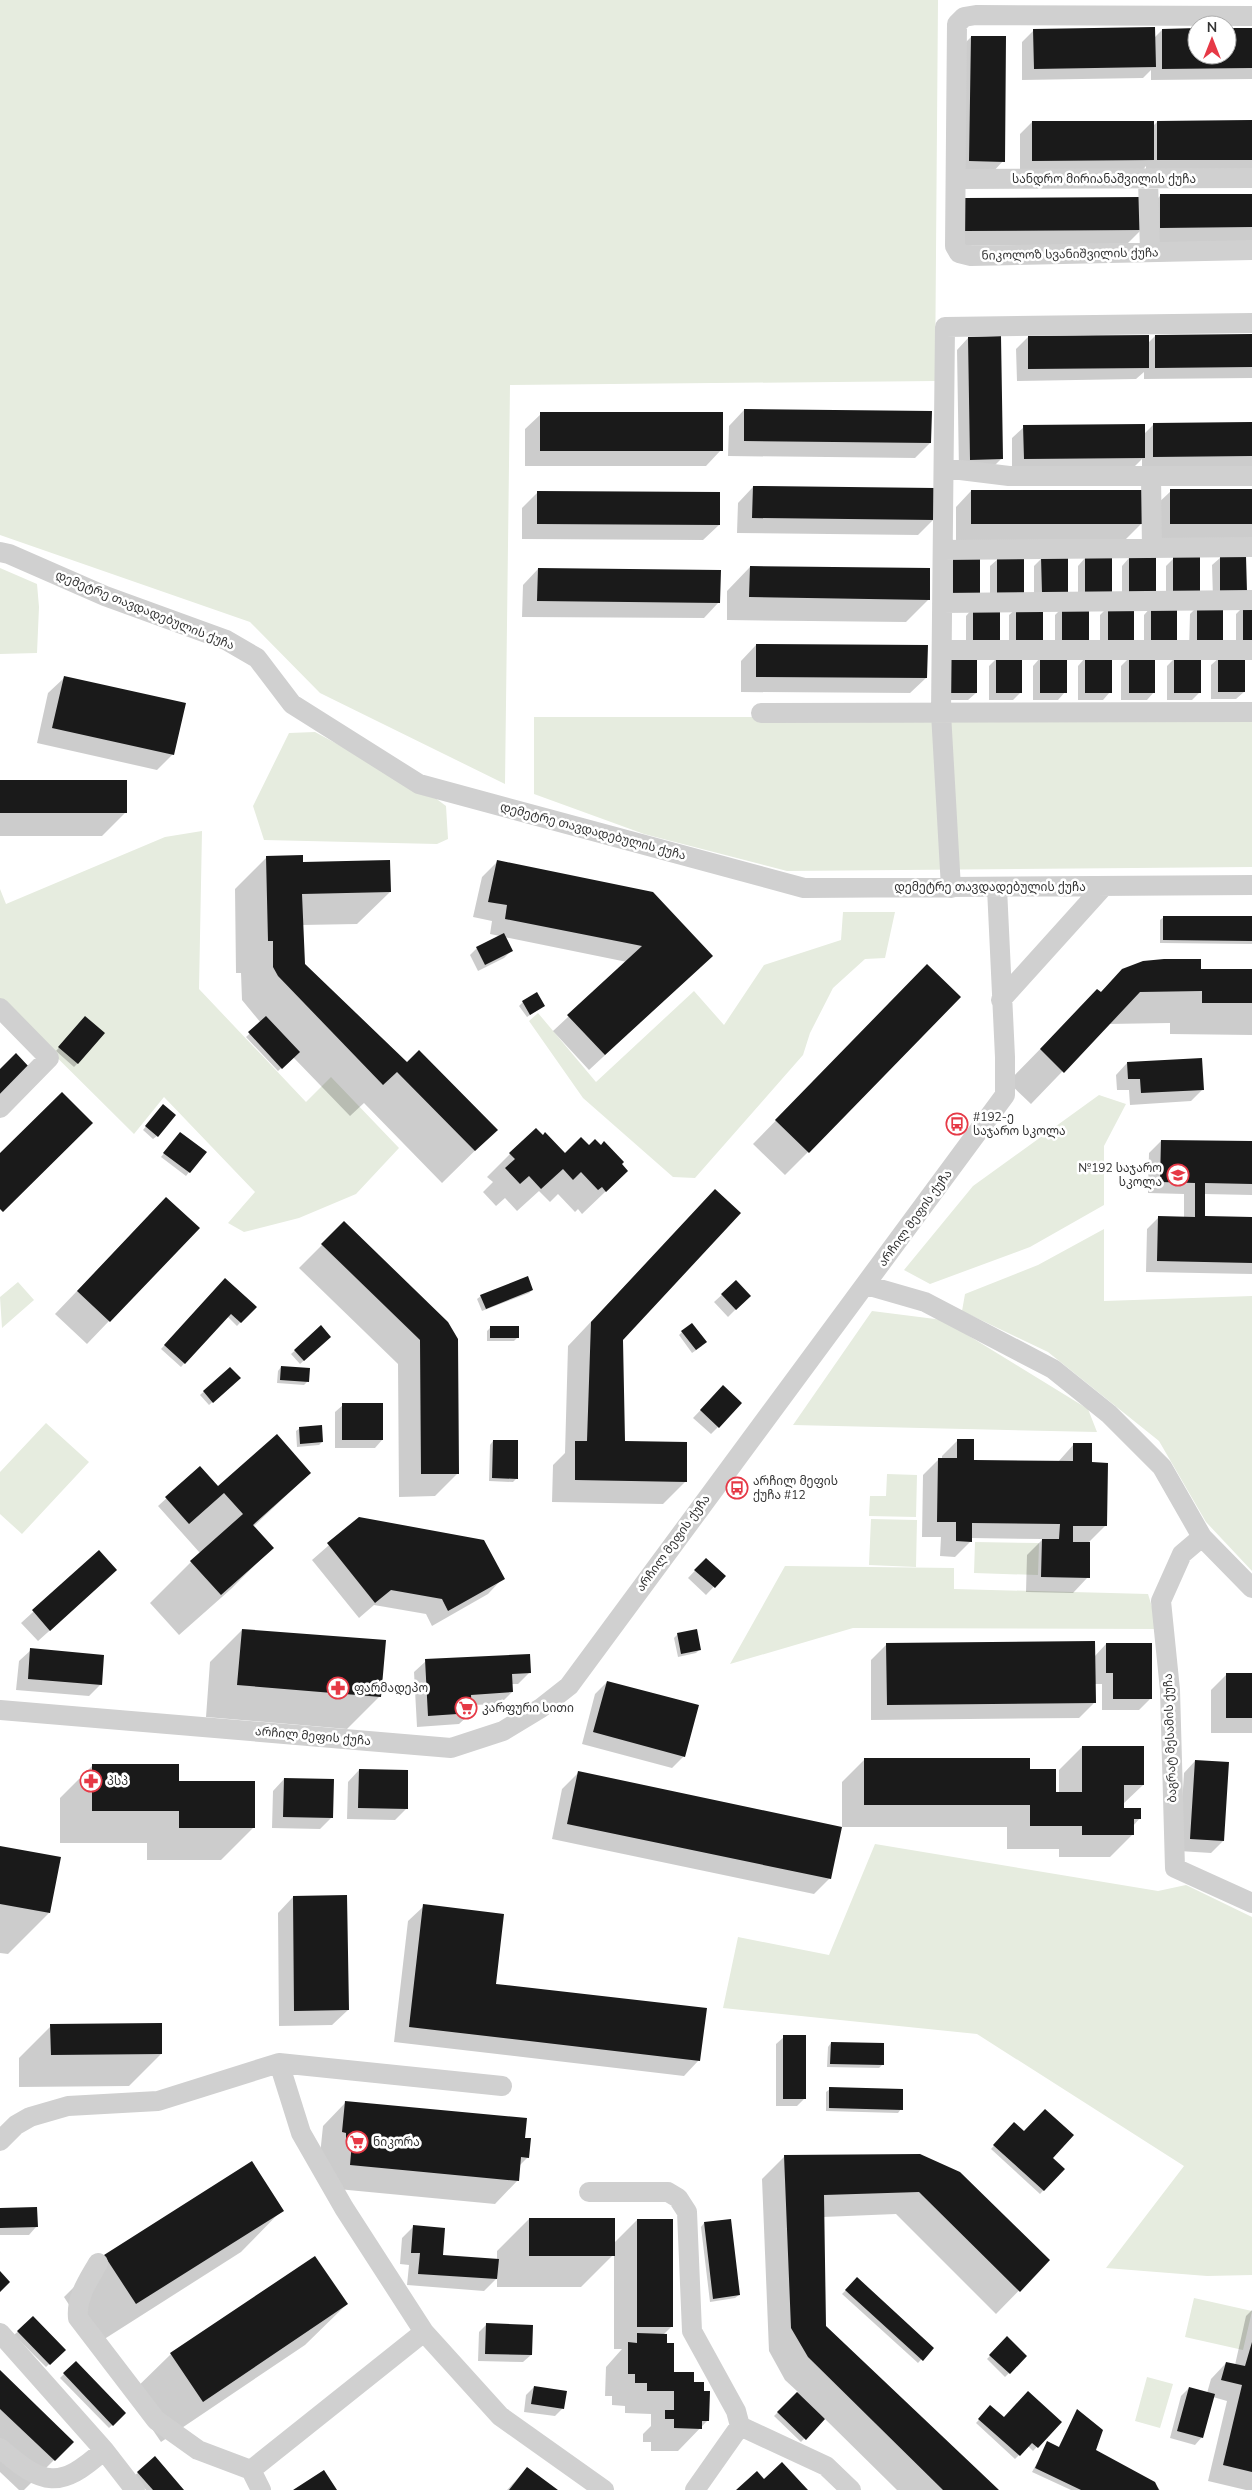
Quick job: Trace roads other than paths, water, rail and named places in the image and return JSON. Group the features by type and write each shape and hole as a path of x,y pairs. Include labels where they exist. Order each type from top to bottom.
{"street":[{"name":"ნიკოლოზ სვანიშვილის ქუჩა","path":"1252,16 976,15 964,18 957,24 955,246 959,253 971,256 1252,250"},
{"path":"1148,178 1150,252"},
{"name":"სანდრო მირიანაშვილის ქუჩა","path":"956,179 1252,178"},
{"path":"951,888 941,713 945,327 1252,323"},
{"path":"944,468 1009,476 1252,476"},
{"path":"1151,476 1152,548"},
{"path":"943,550 1252,547"},
{"name":"დემეტრე თავდადებულის ქუჩა","path":"0,552 10,554 105,596 260,653 292,704 419,784 804,888 1252,885"},
{"path":"942,603 1252,600"},
{"path":"942,650 1252,650"},
{"path":"761,713 1252,712"},
{"path":"1001,1000 1103,887"},
{"name":"არჩილ მეფის ქუჩა","path":"0,1710 451,1748 503,1731 541,1708 569,1686 1005,1095 998,888"},
{"path":"0,1008 49,1058 0,1108"},
{"path":"866,1285 925,1302 1053,1369 1109,1414 1162,1467 1202,1537 1252,1588"},
{"name":"ბაგრატ მესამის ქუჩა","path":"1202,1537 1182,1554 1161,1601 1170,1690 1174,1868 1252,1903"},
{"path":"0,2141 16,2125 30,2118 68,2106 158,2100 279,2063 502,2086"},
{"path":"279,2063 301,2133 344,2208 424,2332 500,2416 604,2490"},
{"path":"589,2192 668,2192 678,2198 687,2212 692,2330 736,2411 740,2426"},
{"path":"98,2263 81,2293 77,2305 78,2318 156,2420 198,2450 250,2470 261,2490"},
{"path":"250,2470 424,2332"},
{"path":"0,2333 104,2450 136,2490"},
{"path":"695,2490 740,2426"},
{"path":"740,2426 826,2466 851,2490"},
{"path":"0,2448 34,2474 50,2481 66,2478 85,2469 104,2450"}],"place":[{"name":"#192-ე საჯარო სკოლა","path":"957,1124"},
{"name":"№192 საჯარო სკოლა","path":"1178,1175"},
{"name":"არჩილ მეფის ქუჩა #12","path":"737,1488"},
{"name":"ფარმადეპო","path":"338,1688"},
{"name":"კარფური სითი","path":"466,1708"},
{"name":"პსპ","path":"91,1781"},
{"name":"ნიკორა","path":"357,2142"}]}
